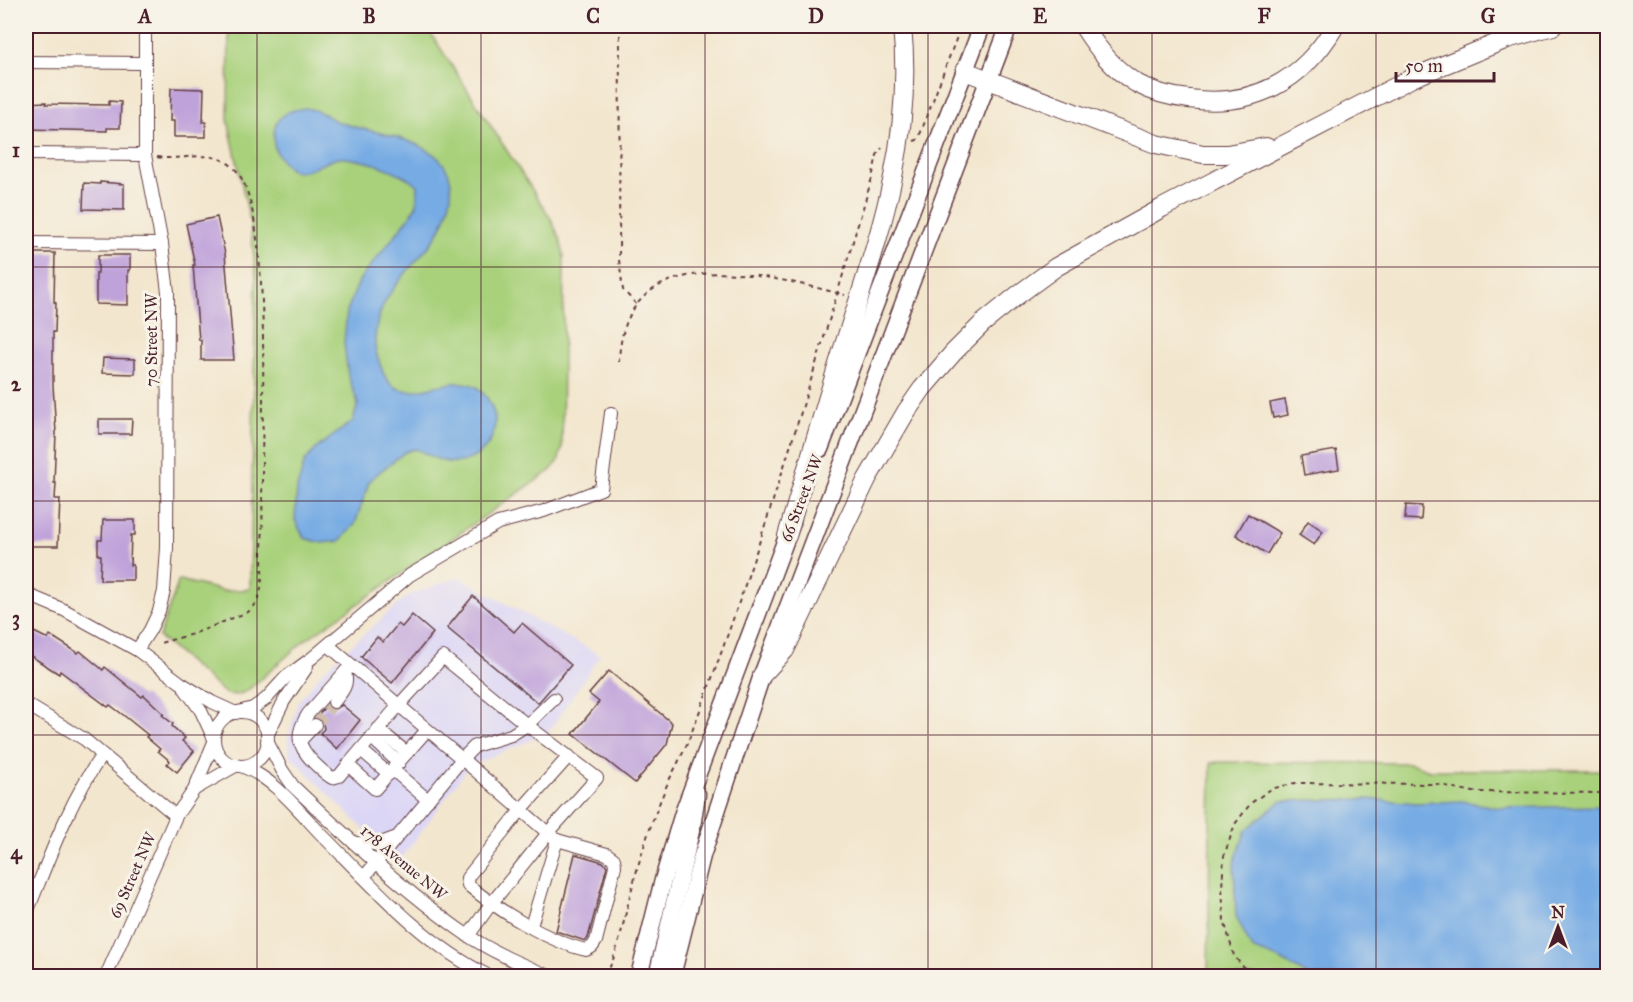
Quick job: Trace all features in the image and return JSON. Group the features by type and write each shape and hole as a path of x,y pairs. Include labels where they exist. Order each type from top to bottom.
{"highway":[{"path":"787,536 886,212 900,145 905,92 902,26"},
{"path":"1083,26 1100,51 1119,70 1137,83 1173,97 1217,102 1268,91 1285,81 1313,56 1335,26"},
{"path":"762,675 785,650 867,479 895,429 922,389 983,323 1056,267 1107,237 1412,78 1507,39 1553,26"},
{"path":"965,71 1156,144 1203,154 1248,151 1272,146 1313,131"}],"main road":[{"name":"66 Street NW","path":"639,976 673,844 701,763 982,26"},
{"name":"66 Street NW","path":"672,976 699,867 762,675 1009,26"},
{"path":"657,976 692,827 701,763"}],"street":[{"name":"70 Street NW","path":"137,650 159,612 166,571 168,292 162,244 145,154 145,26"},
{"path":"26,62 144,63"},
{"path":"26,153 145,154"},
{"path":"26,243 162,244"},
{"path":"214,740 218,725 223,719 260,704 286,677 328,645 410,575 498,523 544,511 601,489 610,413"},
{"path":"26,594 64,610 137,650 181,683 212,702 237,712 247,713 260,721 267,738"},
{"path":"328,645 348,669 399,705 427,730 462,759 521,810 552,836 607,854 614,859 615,866 596,941 586,950 558,942 491,904 468,885 467,878 521,810 569,756"},
{"path":"348,669 308,714 303,722 300,741 303,751 324,773 332,777 339,776 443,657 597,778 552,836 491,904 468,936"},
{"path":"181,683 201,711 214,740 215,749 223,760 239,765 249,765 262,756 267,738 284,701 312,658"},
{"path":"334,702 346,686 348,669"},
{"path":"364,877 475,746 511,735 527,725 554,699"},
{"path":"26,704 84,739 176,816"},
{"path":"300,741 315,725"},
{"path":"348,765 375,789 427,730"},
{"path":"375,733 397,765 428,800"},
{"name":"178 Avenue NW","path":"267,738 282,770 293,786 376,861 468,936 524,966 549,976"},
{"name":"69 Street NW","path":"106,976 176,816 194,790 214,740"},
{"path":"361,750 397,765"},
{"path":"26,915 71,810 89,774 102,755"},
{"name":"178 Avenue NW","path":"239,765 255,771 280,792 364,877 422,931 447,951 489,976"},
{"name":"69 Street NW","path":"194,790 239,765"},
{"path":"356,843 378,844 398,836"},
{"path":"531,926 552,836"}],"path":[{"path":"620,26 619,260 623,290 637,305"},
{"path":"145,154 162,158 200,155 214,157 227,162 236,170 243,181 250,202 261,278 263,532 260,596 248,612 193,634 160,643"},
{"path":"619,362 621,337 625,324 637,305 654,289 671,281 710,272 752,275 859,299"},
{"path":"613,976 609,969 619,948 629,899 647,838 664,791 688,741 746,586 815,366"},
{"path":"1251,976 1234,956 1224,920 1222,888 1224,856 1235,824 1251,803 1271,789 1295,783 1437,784 1473,792 1608,794"}],"shaded area":[{"path":"458,577 600,655 548,733 469,766 398,863 289,755 288,739 298,702 323,671 407,596"}],"green space":[{"path":"229,26 426,26 550,217 560,239 564,256 562,448 558,462 550,471 304,641 248,690 238,695 226,694 159,637 179,580 224,591 250,589 256,275 250,222 228,120"},
{"path":"1211,762 1410,763 1430,770 1607,770 1607,976 1208,976"}],"water":[{"path":"305,108 320,112 338,122 414,143 431,152 443,164 451,180 450,201 446,215 433,241 396,284 383,306 375,332 375,347 387,380 398,388 410,391 451,383 465,383 478,388 487,398 495,420 489,442 484,449 469,460 450,462 415,449 405,452 369,482 355,524 340,541 322,543 304,538 295,520 297,488 305,461 318,447 353,421 358,403 348,376 344,343 347,311 360,279 409,218 417,204 418,185 383,167 345,158 302,171 293,170 285,165 275,150 277,122 282,115"},
{"path":"1367,799 1417,803 1462,801 1500,808 1607,806 1607,976 1309,976 1281,960 1252,949 1236,916 1234,863 1246,830 1281,801"}],"building":[{"path":"171,88 204,89 203,122 206,122 206,137 174,137 174,121 170,121"},
{"path":"109,101 121,102 120,128 107,128 107,131 26,129 26,103 109,105"},
{"path":"100,182 124,184 124,210 83,209 84,183 100,184"},
{"path":"217,217 225,254 234,360 201,360 193,265 195,265 186,224"},
{"path":"26,253 55,253 54,483 56,483 55,499 60,499 58,546 26,546 28,498 26,498"},
{"path":"98,255 130,255 128,305 96,304"},
{"path":"103,358 135,359 135,374 102,373"},
{"path":"1285,400 1288,415 1273,418 1270,403"},
{"path":"99,419 132,419 131,434 99,434"},
{"path":"1336,450 1339,469 1304,475 1301,456"},
{"path":"1406,505 1422,506 1421,520 1405,519"},
{"path":"1248,514 1280,533 1267,554 1236,535"},
{"path":"103,520 135,520 135,535 131,535 130,565 133,565 133,580 100,580 101,555 98,555 98,540 102,540"},
{"path":"1308,521 1323,531 1314,545 1299,535"},
{"path":"473,596 514,632 522,623 571,665 538,703 447,628"},
{"path":"412,615 433,633 392,683 361,657 377,637 383,642 398,624 402,627"},
{"path":"26,631 30,633 32,631 48,639 50,635 78,653 80,651 103,670 105,667 142,697 144,695 173,724 172,726 185,738 182,741 194,751 177,772 167,764 170,761 146,737 148,735 122,714 110,705 108,707 60,671 59,674 26,653"},
{"path":"609,671 672,723 667,744 635,783 573,734 599,702 589,694"},
{"path":"327,705 333,710 342,705 360,720 337,749 320,733 324,729 323,723 316,717"},
{"path":"575,854 603,862 607,866 588,938 585,941 556,931"}],"tunnel":[{"path":"315,725 334,702"}]}
